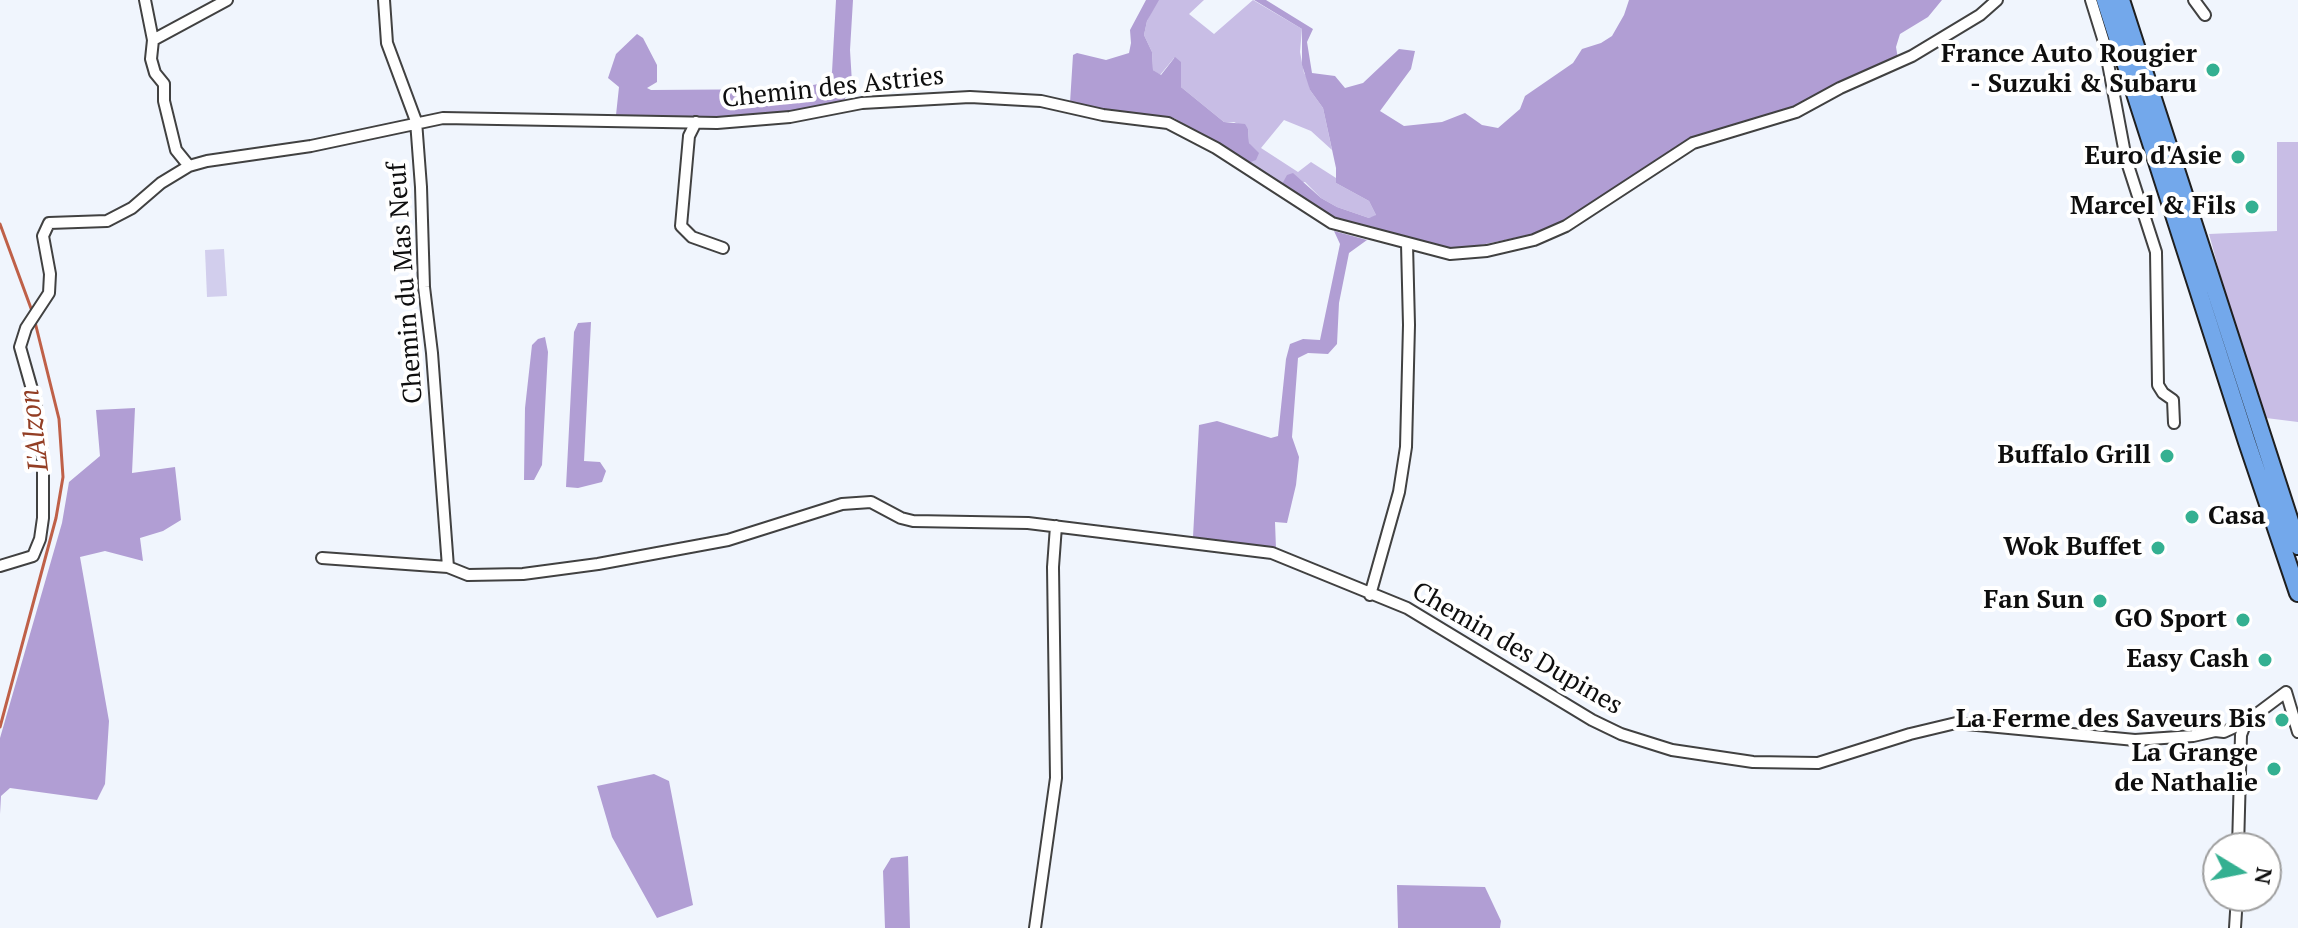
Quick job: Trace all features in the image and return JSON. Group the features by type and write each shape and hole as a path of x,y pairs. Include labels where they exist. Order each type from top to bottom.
{"main road":[{"path":"2105,0 2298,593"},
{"path":"2121,0 2298,546"}],"street":[{"path":"0,566 33,556 38,548 41,529 43,462 35,400 20,347 26,328 49,293 50,274 43,236 49,223 107,221 132,208 161,183 189,166 176,150 164,101 164,84 155,73 151,59 153,40 145,0"},
{"path":"153,40 227,0"},
{"name":"Chemin du Mas Neuf","path":"384,0 387,43 416,121 424,287 448,567"},
{"name":"Chemin des Astries","path":"189,166 311,146 416,121 443,118 696,122 790,117 862,103 970,97 1041,101 1103,115 1168,123 1216,148 1332,223 1450,254 1487,251 1534,240 1591,212 1693,143 1796,112 1840,88 1912,56 1980,15 1997,0"},
{"path":"2091,0 2104,42 2126,159 2156,252 2158,385 2173,400 2174,423"},
{"path":"2194,0 2205,15"},
{"path":"696,122 689,136 681,226 692,237 723,248"},
{"path":"1370,595 1399,492 1406,447 1407,244"},
{"name":"Chemin des Dupines","path":"322,558 448,567 468,575 523,574 598,564 728,540 853,501 879,504 901,518 913,521 1028,523 1272,553 1407,608 1621,734 1672,750 1753,762 1818,763 1956,723 2135,740 2193,736 2224,732 2246,722 2286,692 2298,732"},
{"path":"1035,928 1056,778 1053,567 1056,526"},
{"path":"2238,832 2241,735 2246,722"}],"shaded area":[{"path":"836,0 853,0 852,83 844,101 790,111 713,117 616,115 619,87 608,78 616,54 637,34 643,38 657,65 657,82 647,88 651,90 793,89 823,83 832,72"},
{"path":"1146,0 1159,0 1147,21 1144,35 1152,52 1153,70 1161,75 1175,57 1181,62 1181,87 1224,122 1245,124 1249,143 1259,153 1256,160 1248,163 1174,118 1106,112 1070,103 1073,55 1077,53 1106,60 1129,53 1130,30"},
{"path":"1157,0 1204,0 1189,14 1214,34 1253,0 1302,29 1300,52 1304,73 1310,90 1323,108 1332,150 1311,131 1284,120 1261,148 1298,172 1311,162 1336,178 1336,183 1369,201 1375,217 1369,218 1337,207 1321,198 1305,182 1281,186 1248,163 1252,149 1248,129 1234,122 1224,122 1181,87 1174,58 1160,75 1153,70 1152,52 1144,35"},
{"path":"1254,0 1266,0 1313,29 1307,42 1312,73 1335,76 1345,88 1363,83 1399,49 1415,51 1411,69 1380,111 1404,126 1442,122 1465,113 1482,125 1498,128 1520,109 1525,96 1573,63 1582,49 1612,36 1629,0 1942,0 1928,17 1900,34 1896,47 1898,59 1800,106 1687,142 1576,215 1533,234 1457,250 1334,217 1281,186 1287,175 1293,173 1321,198 1337,207 1369,218 1376,215 1369,201 1336,183 1336,168 1323,108 1310,90 1302,65 1302,29"},
{"path":"2277,142 2298,142 2298,422 2266,418 2229,307 2209,234 2277,231"},
{"path":"1334,231 1367,240 1349,253 1339,303 1337,344 1328,354 1308,353 1298,358 1292,437 1299,457 1296,485 1287,523 1275,522 1276,549 1193,537 1199,425 1217,421 1271,438 1278,436 1290,344 1303,339 1320,340 1340,244"},
{"path":"224,249 227,296 207,297 205,250"},
{"path":"591,322 584,461 600,462 606,471 602,482 578,488 566,487 574,332 578,323"},
{"path":"545,337 548,352 542,465 534,480 524,480 525,408 532,345"},
{"path":"135,408 132,473 175,467 181,520 163,531 140,538 143,561 105,551 80,557 109,721 105,784 97,800 10,788 1,796 0,814 0,738 62,523 69,482 100,456 96,410"},
{"path":"654,774 669,781 693,905 657,918 612,837 597,786"},
{"path":"908,856 910,928 885,928 883,871 891,858"},
{"path":"1397,885 1485,887 1501,921 1500,928 1398,928"}],"waterway":[{"name":"L'Alzon","path":"0,224 32,311"},
{"name":"L'Alzon","path":"0,727 56,518 63,477 59,419 35,322"}],"place":[{"name":"France Auto Rougier - Suzuki & Subaru","path":"2213,70"},
{"name":"Euro d'Asie","path":"2238,157"},
{"name":"Marcel & Fils","path":"2252,207"},
{"name":"Buffalo Grill","path":"2167,456"},
{"name":"Casa","path":"2192,517"},
{"name":"Wok Buffet","path":"2158,548"},
{"name":"Fan Sun","path":"2100,601"},
{"name":"GO Sport","path":"2243,620"},
{"name":"Easy Cash","path":"2265,660"},
{"name":"La Ferme des Saveurs Bis","path":"2282,720"},
{"name":"La Grange de Nathalie","path":"2274,769"}]}
